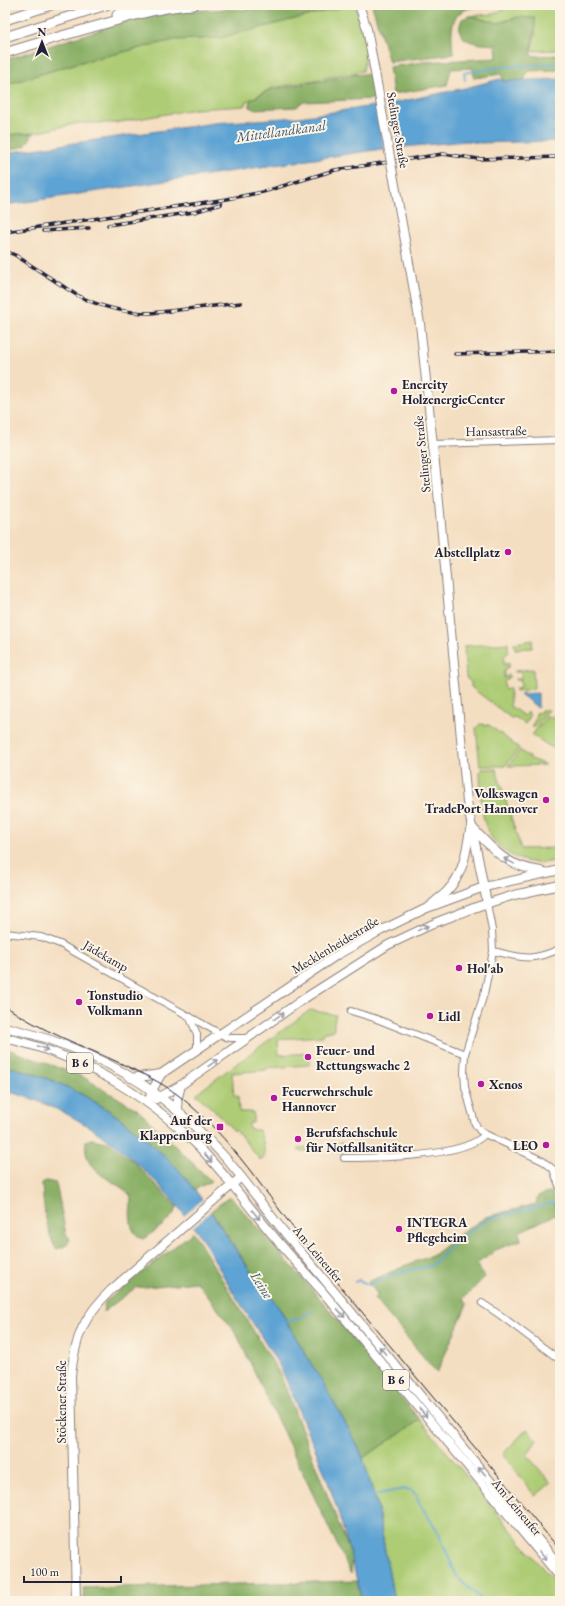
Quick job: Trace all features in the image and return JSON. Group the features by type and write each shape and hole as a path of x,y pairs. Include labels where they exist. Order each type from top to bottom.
{"highway":[{"path":"5,20 51,5"},
{"path":"5,37 106,5"},
{"path":"62,35 141,5"},
{"path":"5,53 62,35 156,10 194,5"}],"main road":[{"name":"Stelinger Straße","path":"359,5 368,35 420,324 433,444 465,786 470,826 487,903"},
{"path":"470,826 500,856 526,869 546,872"},
{"path":"427,908 449,890 458,876 466,856 470,826"},
{"name":"Mecklenheidestraße","path":"160,1074 337,955 380,931 427,908 484,887 560,870"},
{"path":"148,1103 180,1085 302,1000 388,945 437,922 487,903 514,895 560,885"},
{"name":"Am Leineufer","path":"5,1027 30,1033 89,1055 152,1091 180,1113 206,1137 241,1177 276,1223 560,1566"},
{"name":"Am Leineufer","path":"5,1038 26,1043 84,1065 106,1076 148,1103 196,1144 290,1256 322,1291 560,1577"},
{"path":"131,1078 160,1074"},
{"path":"148,1103 160,1074"},
{"path":"180,1085 178,1101 180,1113"},
{"name":"Stöckener Straße","path":"76,1601 71,1376 73,1352 79,1334 99,1302 231,1184 241,1177"}],"street":[{"name":"Hansastraße","path":"433,444 560,440"},
{"path":"487,903 492,930 493,951 484,994 465,1054 464,1072 468,1099 475,1124 485,1134 543,1161 557,1171 560,1188"},
{"name":"Jädekamp","path":"5,933 41,937 60,944 220,1033 231,1038 247,1038"},
{"path":"493,951 528,958 539,957 560,949"},
{"path":"351,1011 374,1018 465,1054"},
{"path":"189,1016 197,1034 198,1049"},
{"path":"344,1158 385,1158 430,1154 476,1142 485,1134"},
{"path":"482,1304 500,1315 560,1360"}],"green space":[{"path":"284,5 350,5 220,38 174,40 77,63 5,85 5,60 140,17 171,12 227,9 259,10"},
{"path":"355,5 367,43 363,71 272,88 246,102 245,106 195,109 115,123 79,123 34,133 5,135 5,85 77,63 174,40 220,38"},
{"path":"372,5 492,5 470,8 463,11 454,20 452,26 453,54 389,62"},
{"path":"513,5 560,5 560,50 531,51 536,31 518,17 498,23 470,16 493,14"},
{"path":"470,16 498,23 518,17 535,18 531,56 560,55 560,70 528,71 524,80 504,81 501,74 474,78 473,68 451,69 447,85 393,94 389,67 424,62 497,58 496,45 476,43 464,38 460,27 462,19"},
{"path":"365,74 370,76 374,99 302,102 297,107 253,109 250,107 250,100 269,90"},
{"path":"34,133 25,146 5,151 5,135"},
{"path":"533,640 532,648 515,649 514,643"},
{"path":"508,643 508,653 504,657 504,665 509,662 509,666 504,670 504,678 509,675 509,678 504,682 505,690 510,688 510,706 524,716 528,712 529,718 525,724 515,717 511,718 471,687 471,682 466,678 464,646"},
{"path":"533,669 534,689 516,691 516,688 521,687 521,680 515,679 521,679 521,672 515,671"},
{"path":"541,710 549,710 535,727 531,727 535,720 536,713 541,712"},
{"path":"560,716 560,750 549,746 532,735 546,717"},
{"path":"480,724 489,725 519,748 505,766 480,766 476,728"},
{"path":"520,750 531,759 546,765 508,766"},
{"path":"481,769 496,769 521,849 560,848 560,860 539,863 523,860 508,854 491,836 487,829 483,815 480,771"},
{"path":"310,1010 336,1015 334,1030 323,1033 323,1036 278,1039 279,1055 310,1053 309,1065 267,1068 266,1070 232,1073 234,1096 238,1096 239,1112 253,1112 253,1123 249,1123 249,1128 259,1130 263,1141 265,1156 260,1160 236,1130 234,1131 196,1094"},
{"path":"5,1048 83,1077 138,1110 211,1181 194,1190 155,1147 110,1111 85,1096 60,1084 33,1073 5,1066"},
{"path":"91,1139 108,1142 134,1162 177,1207 168,1221 143,1239 138,1236 132,1226 130,1214 131,1196 123,1188 100,1174 90,1164 87,1158 86,1141"},
{"path":"343,1143 343,1152 333,1152 330,1150 329,1144"},
{"path":"320,1146 321,1150 319,1152 299,1151 299,1148"},
{"path":"46,1181 56,1183 66,1234 70,1239 66,1246 56,1249 47,1226 44,1209 42,1183"},
{"path":"552,1192 557,1214 519,1232 521,1240 493,1251 493,1253 476,1264 485,1277 463,1299 467,1304 437,1373 374,1298 378,1295 368,1282 414,1262 432,1256 460,1234 486,1217 536,1204 538,1196"},
{"path":"230,1196 323,1302 420,1420 363,1458 357,1444 282,1312 262,1288 211,1211"},
{"path":"193,1232 280,1374 352,1558 351,1574 236,1333 197,1282 135,1288 103,1312 105,1302"},
{"path":"420,1420 560,1589 560,1601 394,1601 377,1505 363,1458"},
{"path":"527,1429 537,1440 527,1455 551,1483 535,1496 503,1454"},
{"path":"357,1581 362,1601 84,1601 83,1588"}],"water":[{"name":"Mittellandkanal","path":"500,79 504,81 560,79 560,141 480,143 467,141 382,149 5,205 5,153 214,123 299,117 394,103"},
{"path":"538,693 538,708 520,694"},
{"path":"5,1066 26,1071 64,1086 83,1095 118,1117 151,1143 173,1163 197,1193 251,1273 280,1310 357,1444 363,1458 377,1505 394,1601 362,1601 334,1499 320,1461 280,1367 198,1233 159,1185 114,1144 89,1127 62,1112 34,1100 5,1091"}],"pier":[{"path":"391,102 399,149 385,151 376,104"},
{"path":"203,1199 212,1210 192,1228 183,1217"}],"waterway":[{"path":"465,80 464,73 502,67 560,63"},
{"path":"355,1282 359,1280 369,1285 405,1271 431,1266 463,1236 488,1219 557,1202"},
{"path":"286,1322 298,1319 312,1311"},
{"path":"373,1495 404,1489 411,1490 416,1494 419,1503 437,1530 457,1577 483,1601"}],"tram line":[{"path":"5,1006 62,1038 144,1074 171,1090 197,1111 248,1167 309,1248 560,1550"}],"railway":[{"path":"5,232 227,199 263,192 335,170 443,154 479,159 560,157"},
{"path":"108,225 194,212 221,204"},
{"path":"43,231 89,228"},
{"path":"5,251 15,255 75,294 102,306 131,312 151,313 241,303"},
{"path":"455,354 560,351"}],"place":[{"name":"Enercity HolzenergieCenter","path":"394,391"},
{"name":"Abstellplatz","path":"508,552"},
{"name":"Volkswagen TradePort Hannover","path":"546,800"},
{"name":"Hol'ab","path":"459,968"},
{"name":"Tonstudio Volkmann","path":"79,1002"},
{"name":"Lidl","path":"430,1016"},
{"name":"Feuer- und Rettungswache 2","path":"308,1057"},
{"name":"Xenos","path":"481,1084"},
{"name":"Feuerwehrschule Hannover","path":"274,1098"},
{"name":"Auf der Klappenburg","path":"220,1127"},
{"name":"Berufsfachschule für Notfallsanitäter","path":"298,1139"},
{"name":"LEO","path":"546,1145"},
{"name":"INTEGRA Pflegeheim","path":"399,1229"}],"water label":[{"name":"Leine","path":"262,1285"}]}
